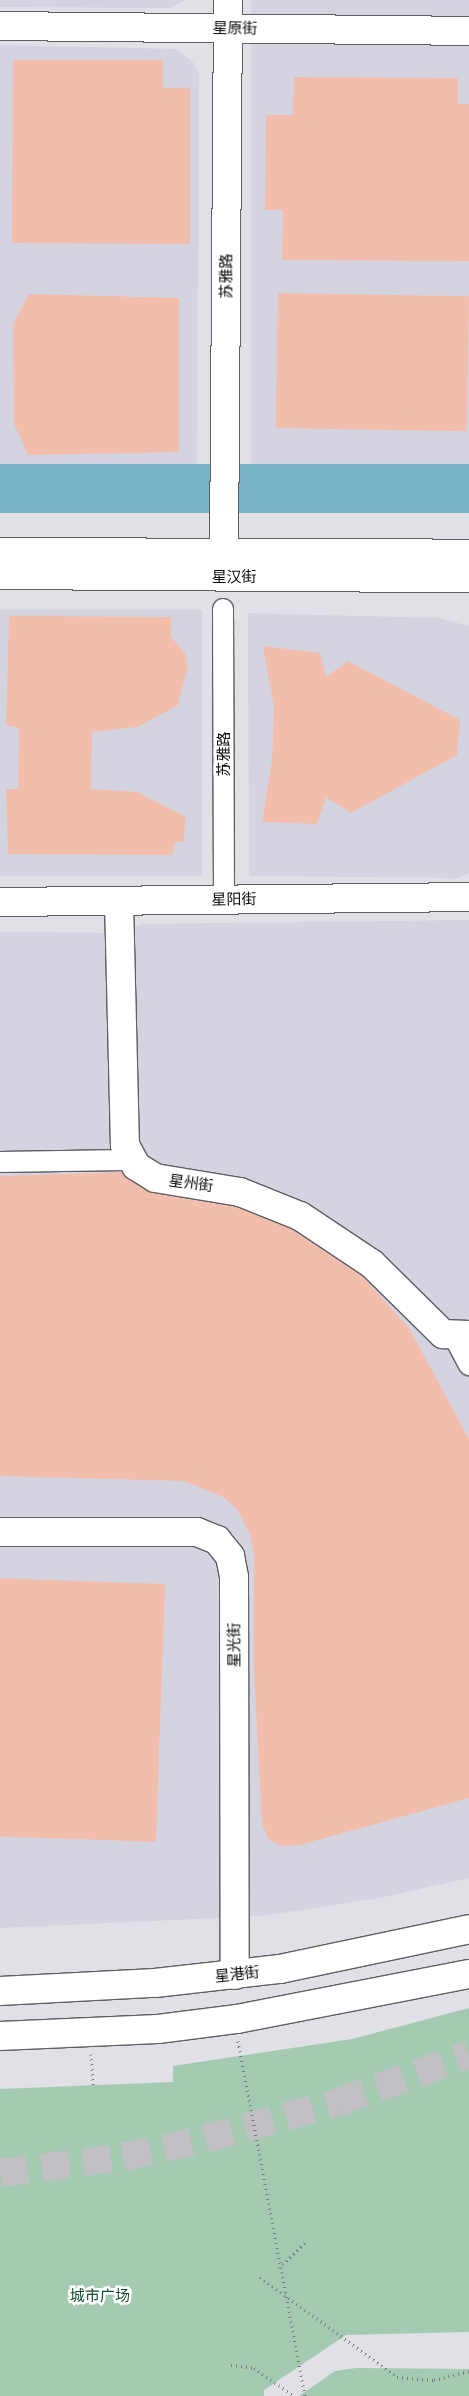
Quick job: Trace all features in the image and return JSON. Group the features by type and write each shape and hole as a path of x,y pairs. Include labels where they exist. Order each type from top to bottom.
{"street":[{"name":"苏雅路","path":"224,552 228,0"},
{"name":"星原街","path":"0,26 469,31"},
{"name":"星汉街","path":"0,552 469,554"},
{"name":"星汉街","path":"0,574 469,578"},
{"name":"苏雅路","path":"223,609 224,900"},
{"name":"星阳街","path":"0,902 469,897"},
{"path":"0,1162 131,1160 125,1145 120,901"},
{"name":"星州街","path":"131,1160 147,1175 240,1192 313,1223 372,1264 433,1326 462,1336"},
{"path":"462,1336 469,1365"},
{"name":"星光街","path":"0,1532 197,1532 217,1540 230,1556 234,1577 234,1975"},
{"name":"星港街","path":"0,1991 234,1975 324,1963 469,1929"},
{"path":"0,2036 89,2032 237,2019 469,1974"}],"path":[{"path":"237,2019 240,2067 305,2396"},
{"path":"89,2032 93,2086"},
{"path":"279,2268 307,2240"},
{"path":"260,2277 397,2377 434,2380 469,2371"},
{"path":"231,2365 254,2368 294,2396"}],"shaded area":[{"path":"0,0 185,0 170,8 0,7"},
{"path":"251,0 469,0 469,465 251,465"},
{"path":"0,45 175,49 193,62 199,73 197,464 0,464"},
{"path":"0,610 202,610 202,876 0,876"},
{"path":"248,613 439,618 469,626 469,873 458,878 249,876"},
{"path":"469,920 469,1878 380,1898 262,1916 0,1928 0,932 116,933 142,924"}],"green space":[{"name":"城市广场","path":"469,2008 469,2332 346,2335 264,2390 264,2396 0,2396 0,2089 173,2082 173,2066 352,2039"},
{"path":"356,2368 469,2369 469,2396 299,2396 335,2371"}],"water":[{"path":"0,464 469,464 469,513 0,513"}],"building":[{"path":"13,60 163,60 163,88 190,88 190,244 12,243"},
{"path":"294,77 458,78 458,104 469,104 469,261 282,260 283,210 265,210 266,115 293,115"},
{"path":"278,293 469,296 467,431 276,428"},
{"path":"29,294 179,298 179,452 28,455 14,424 13,324"},
{"path":"9,616 171,617 171,637 185,653 188,667 177,706 137,727 92,732 91,789 137,792 186,817 183,842 175,842 172,855 8,854 6,789 18,789 19,728 6,725"},
{"path":"263,646 320,653 326,677 348,661 460,720 457,755 351,813 326,797 317,824 262,822 272,761 274,707"},
{"path":"122,1172 152,1193 236,1207 293,1230 362,1276 409,1328 469,1439 469,1798 300,1845 282,1846 269,1840 262,1824 254,1670 254,1557 251,1537 237,1509 223,1497 184,1481 0,1476 0,1176"},
{"path":"0,1578 165,1584 156,1842 0,1836"}],"tunnel":[{"path":"0,2173 123,2157 205,2139 338,2102 469,2055"}]}
